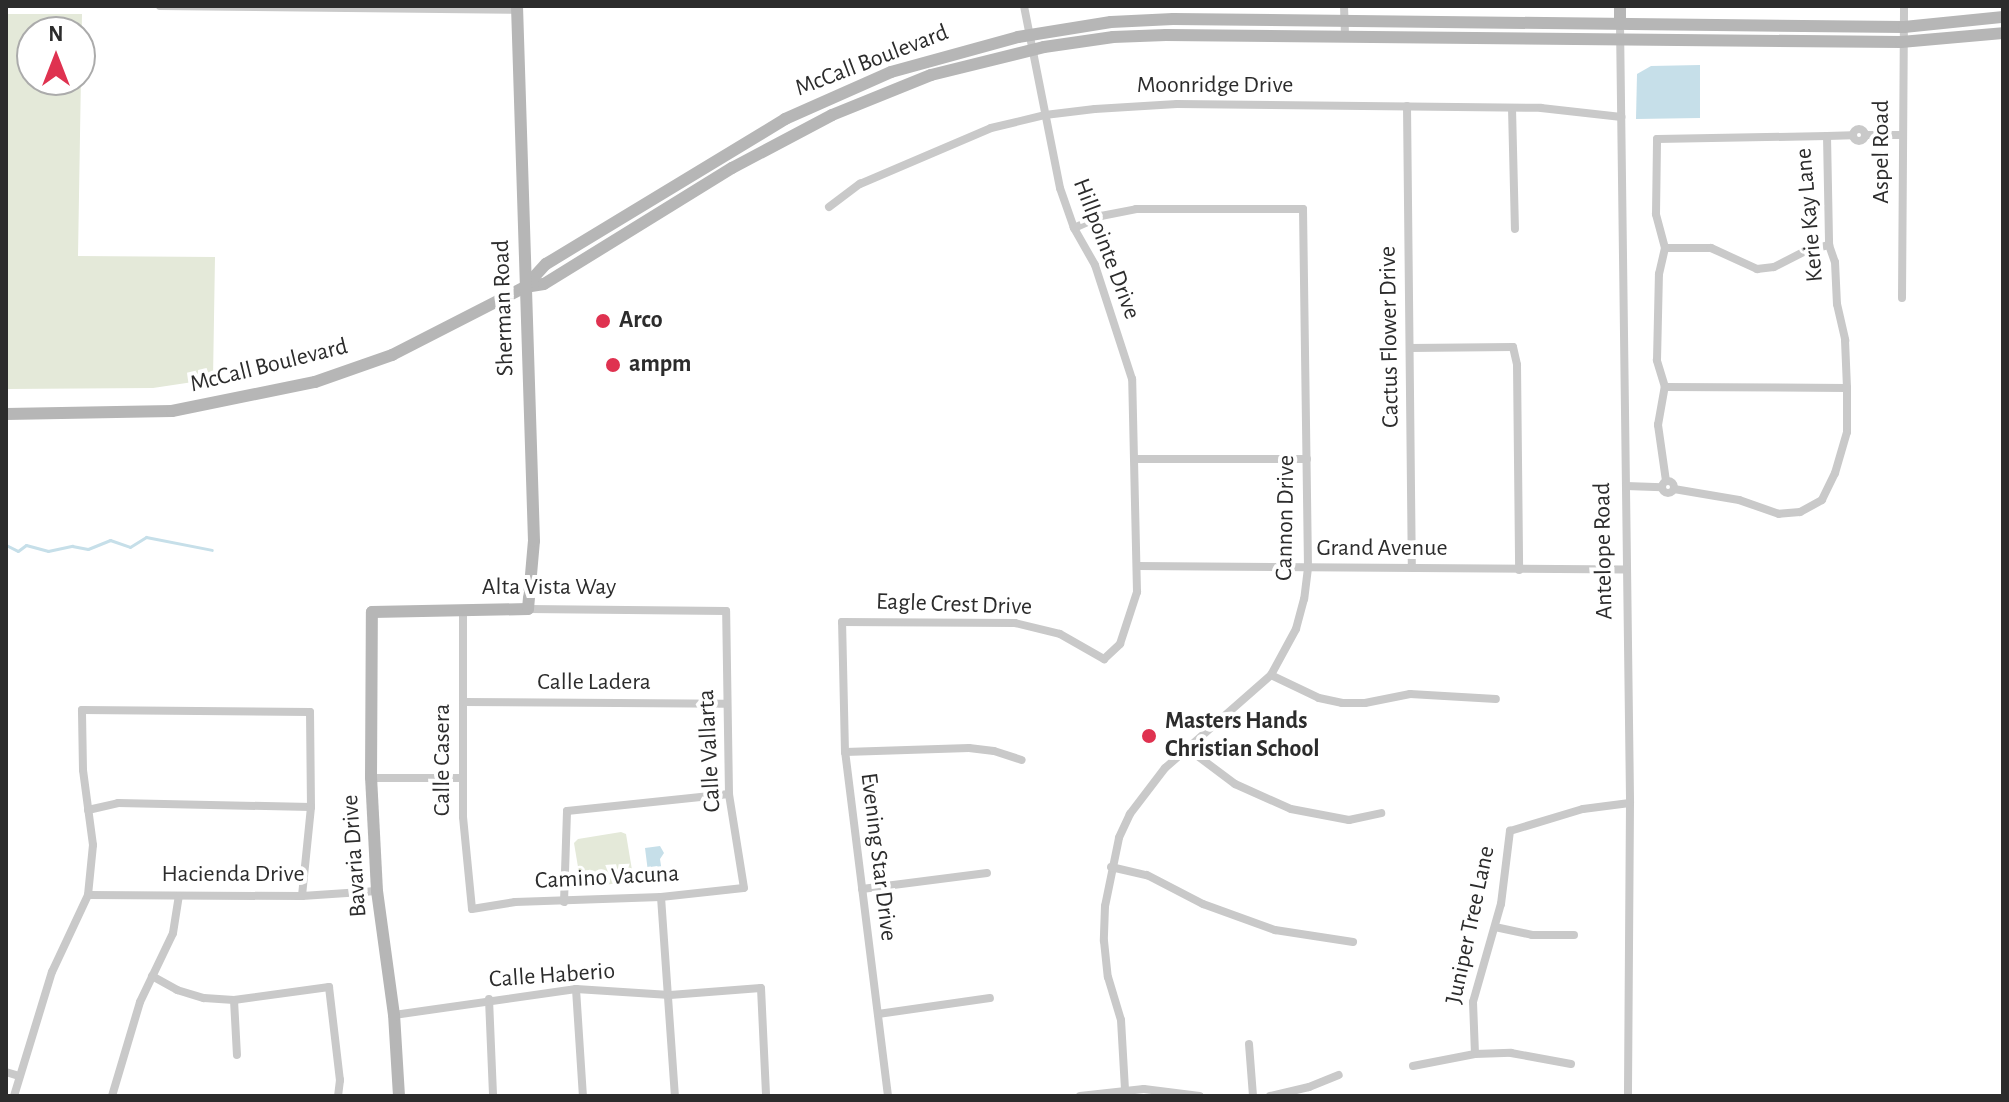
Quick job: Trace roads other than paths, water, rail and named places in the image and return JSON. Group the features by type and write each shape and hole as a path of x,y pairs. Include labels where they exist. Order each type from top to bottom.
{"main road":[{"name":"Antelope Road","path":"1620,6 1620,24"},
{"name":"Sherman Road","path":"519,7 534,541 528,609"},
{"name":"McCall Boulevard","path":"525,287 546,264 732,148 859,85 956,51 1029,35 1134,20 1904,27 2003,17"},
{"name":"McCall Boulevard","path":"6,414 172,411 293,388 392,355 525,287 544,284 765,149 832,115 931,75 1032,49 1140,36 1901,42 2003,33"},
{"path":"765,149 771,137 840,103 859,85"},
{"name":"Alta Vista Way","path":"372,612 528,609"},
{"name":"Bavaria Drive","path":"372,612 371,778 377,891 394,1015 399,1096"}],"street":[{"path":"160,6 519,7"},
{"name":"Hillpointe Drive","path":"1024,6 1060,188 1074,228 1095,265 1132,379 1137,566 1134,609 1120,644 1104,659"},
{"path":"1344,6 1345,36"},
{"name":"Aspel Road","path":"1902,298 1901,42 1904,6"},
{"name":"Antelope Road","path":"1620,24 1630,803 1628,1096"},
{"name":"Moonridge Drive","path":"829,207 860,184 916,159 991,128 1045,115 1142,105 1512,108 1621,117"},
{"name":"Cactus Flower Drive","path":"1407,106 1412,568"},
{"path":"1512,108 1515,229"},
{"path":"1827,136 1852,135 1859,141 1865,135 1902,135"},
{"name":"Kerie Kay Lane","path":"1827,136 1829,245 1835,262 1847,388 1847,432 1835,473 1822,500 1800,512 1779,514 1739,500 1674,489 1668,493 1664,484 1658,425 1665,387 1657,348 1659,274 1665,248 1656,214 1657,139 1827,136"},
{"name":"Cannon Drive","path":"1074,228 1101,216 1136,209 1303,209 1308,568 1296,629 1271,675 1165,768 1130,814 1111,867 1104,941 1108,977 1121,1020 1125,1090"},
{"path":"1665,248 1711,248 1757,269 1774,267 1805,251 1829,245"},
{"path":"1410,348 1513,347 1517,365 1519,570"},
{"path":"1665,387 1847,388"},
{"path":"1136,459 1307,459"},
{"path":"1626,486 1664,484"},
{"name":"Grand Avenue","path":"1137,566 1626,569"},
{"name":"Alta Vista Way","path":"528,609 726,611"},
{"name":"Calle Casera","path":"463,610 464,847 472,909"},
{"name":"Calle Vallarta","path":"726,611 729,794 744,888"},
{"name":"Eagle Crest Drive","path":"842,622 1015,623 1060,634 1104,659"},
{"name":"Evening Star Drive","path":"842,622 845,752 888,1096"},
{"path":"1271,675 1319,698 1342,703 1365,703 1410,694 1496,699"},
{"name":"Calle Ladera","path":"463,702 726,704"},
{"path":"14,1096 52,972 88,895 93,845 82,710 310,712 311,807 302,896"},
{"path":"845,752 969,748 1022,760"},
{"path":"1187,748 1235,784 1291,809 1349,820 1381,813"},
{"path":"371,778 463,778"},
{"path":"564,902 567,811 729,794"},
{"path":"88,810 118,803 311,807"},
{"name":"Juniper Tree Lane","path":"1475,1054 1473,1002 1506,877 1510,831 1583,809 1630,803"},
{"path":"1111,867 1147,875 1203,904 1275,930 1353,942"},
{"path":"862,889 987,873"},
{"name":"Camino Vacuna","path":"472,909 515,902 661,897 744,888"},
{"name":"Hacienda Drive","path":"88,895 302,896 377,891"},
{"path":"112,1096 140,1002 173,933 179,896"},
{"path":"661,897 675,1096"},
{"path":"1495,927 1532,935 1574,935"},
{"path":"152,976 191,994 234,1000 329,987 340,1080 338,1096"},
{"name":"Calle Haberio","path":"394,1015 489,999 576,989 670,995 761,988 766,1096"},
{"path":"576,989 583,1096"},
{"path":"878,1014 990,998"},
{"path":"489,999 493,1096"},
{"path":"234,1000 237,1055"},
{"path":"1249,1044 1253,1096"},
{"path":"1413,1066 1475,1054 1527,1055 1571,1064"},
{"path":"6,1072 19,1076"},
{"path":"1270,1096 1309,1087 1339,1075"},
{"path":"1080,1096 1125,1090 1200,1096"}],"water":[{"path":"1700,65 1700,118 1636,119 1637,74 1651,66"},
{"path":"660,846 664,853 660,859 663,879 649,880 645,848"}],"waterway":[{"path":"6,545 18,551 26,545 48,551 72,546 88,549 110,540 130,547 146,537 212,550"}],"place":[{"name":"Arco","path":"603,321"},
{"name":"ampm","path":"613,365"},
{"name":"Masters Hands Christian School","path":"1149,736"}]}
